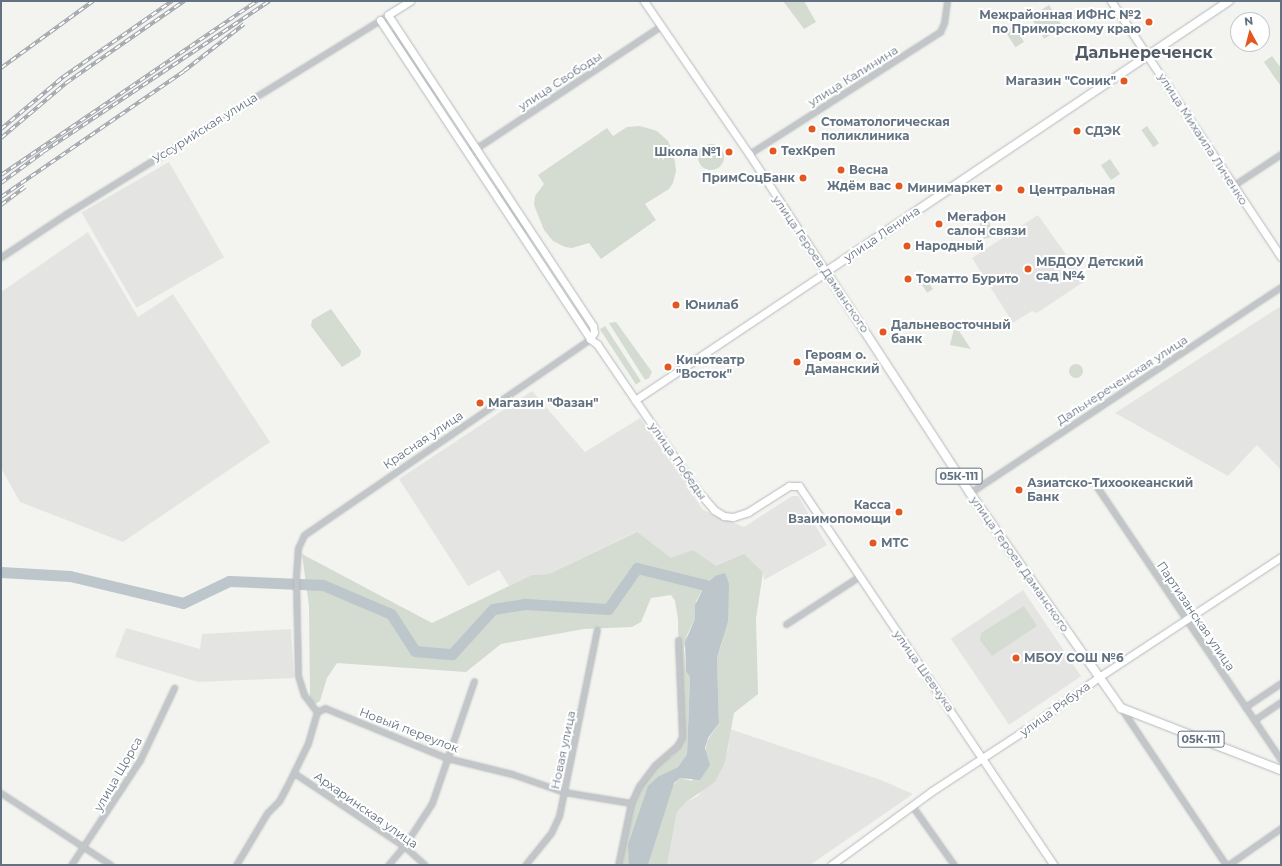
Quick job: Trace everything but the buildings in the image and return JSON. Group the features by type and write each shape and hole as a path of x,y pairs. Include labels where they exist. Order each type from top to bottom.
{"main road":[{"name":"улица Ленина","path":"826,272 1229,1"},
{"name":"улица Героев Даманского","path":"826,272 970,493 1121,708"},
{"name":"05К-111","path":"1121,708 1281,770"}],"street":[{"name":"Уссурийская улица","path":"1,257 66,214 410,1"},
{"name":"улица Героев Даманского","path":"644,1 749,154 826,272"},
{"name":"улица Калинина","path":"749,154 940,32 944,23 947,1"},
{"name":"улица Михаила Личенко","path":"1110,1 1148,55 1281,257"},
{"path":"388,15 593,326 594,332 590,340"},
{"name":"улица Победы","path":"380,20 469,153 590,340 597,344 696,489 720,514 728,517 743,515 789,486"},
{"name":"улица Свободы","path":"469,153 661,26"},
{"path":"1234,185 1281,154"},
{"name":"улица Ленина","path":"635,400 826,272"},
{"name":"Дальнереченская улица","path":"974,490 1281,286"},
{"name":"Красная улица","path":"317,712 304,695 299,683 296,576 298,548 308,530 590,340"},
{"name":"Партизанская улица","path":"1095,484 1281,760"},
{"name":"улица Шевчука","path":"789,486 799,486 806,494 860,576 985,758 1054,865"},
{"name":"улица Рябуха","path":"831,865 1098,677 1281,557"},
{"path":"786,624 860,576"},
{"name":"Новая улица","path":"525,865 555,826 564,792 597,630"},
{"path":"618,865 631,803 644,778 677,746 682,737 678,640"},
{"path":"388,865 404,846 432,803 474,681"},
{"path":"1245,707 1281,682"},
{"name":"улица Щорса","path":"71,865 85,847 140,760 174,688"},
{"path":"1254,720 1281,702"},
{"name":"Новый переулок","path":"317,712 325,708 447,758 512,774 564,792 631,803"},
{"name":"улица Героев Даманского","path":"1121,708 1227,865"},
{"path":"236,865 267,813 279,801 294,773 310,739 317,712"},
{"name":"Архаринская улица","path":"294,773 404,846 425,865"},
{"path":"1,793 111,865"},
{"path":"913,807 954,865"},
{"path":"1227,865 1281,828"}],"shaded area":[{"path":"783,1 804,1 816,22 804,29"},
{"path":"1049,5 1063,27 1044,39 1030,17"},
{"path":"1013,25 1024,42 1016,47 1005,30"},
{"path":"394,29 442,99 439,102 391,31"},
{"path":"1272,56 1281,68 1280,85 1264,62"},
{"path":"640,126 657,131 668,141 674,155 676,171 673,183 669,189 645,204 656,220 601,259 589,243 572,248 565,247 553,241 544,230 534,205 535,196 544,184 538,175 607,128 613,136 627,127"},
{"path":"1147,126 1159,143 1153,147 1141,130"},
{"path":"711,144 720,148 724,157 720,166 711,170 702,166 698,157 702,148"},
{"path":"1110,159 1120,174 1111,180 1101,165"},
{"path":"169,162 224,257 137,308 82,212"},
{"path":"500,188 528,232 525,234 497,191"},
{"name":"МБДОУ Детский сад №4","path":"1038,215 1085,281 1037,313 1032,311 1013,323 972,258"},
{"path":"989,221 993,236 983,239 979,224"},
{"path":"88,232 138,317 173,294 270,442 123,542 20,502 1,468 1,292"},
{"path":"923,274 933,289 927,293 917,278"},
{"path":"1281,306 1281,470 1257,445 1228,476 1115,413"},
{"path":"331,309 361,351 360,356 342,367 311,326 312,320"},
{"path":"616,322 652,372 649,378 645,380 609,323"},
{"path":"955,325 971,349 950,345"},
{"path":"605,326 641,381 636,385 600,329"},
{"path":"1076,364 1081,366 1083,371 1081,376 1076,378 1071,376 1069,371 1071,366"},
{"path":"532,391 585,452 640,418 703,510 744,527 792,496 798,496 827,545 764,580 763,572 746,556 716,567 693,550 671,559 636,532 549,574 532,575 509,586 499,570 468,586 399,479"},
{"path":"637,532 671,558 693,550 716,566 744,554 763,572 756,619 758,694 734,713 725,762 715,782 686,802 677,812 667,865 648,865 672,786 680,778 692,781 705,755 707,741 719,723 717,658 723,639 715,576 705,585 696,601 695,619 687,635 684,649 686,671 690,676 687,754 678,767 659,776 629,865 620,865 633,800 644,777 660,763 672,756 680,745 678,619 675,601 671,595 651,598 641,622 632,627 584,629 501,644 466,672 337,663 327,678 320,701 315,704 310,700 309,606 302,554 432,623 532,575 549,574"},
{"path":"725,573 729,584 728,621 717,658 719,723 708,738 705,748 710,765 700,780 680,778 674,783 648,865 629,865 628,845 648,786 659,776 678,767 687,754 690,677 686,671 685,642 695,619 695,605 705,585 715,576"},
{"name":"МБОУ СОШ №6","path":"1023,590 1081,676 1009,725 951,639"},
{"path":"1024,606 1037,626 992,656 980,640 981,633"},
{"path":"126,628 200,649 202,634 291,629 294,678 198,682 115,657"},
{"path":"730,729 881,780 913,794 810,865 667,865 677,812 686,802 698,796 728,750"}],"waterway":[{"path":"1,572 70,576 183,603 229,581 323,585 391,614 415,651 452,654 493,609 525,604 608,609 637,568 705,585 709,592 709,599"}],"railway":[{"path":"1,68 93,1"},
{"path":"1,129 63,77 172,1"},
{"path":"1,138 66,83 184,1"},
{"path":"1,175 257,1"},
{"path":"1,183 43,152 269,1"},
{"path":"1,197 184,71 244,24"},
{"path":"1,205 25,187"}],"place":[{"name":"Межрайонная ИФНС №2 по Приморскому краю","path":"1149,22"},
{"name":"Магазин \"Соник\"","path":"1124,81"},
{"name":"Стоматологическая поликлиника","path":"812,129"},
{"name":"СДЭК","path":"1077,131"},
{"name":"ТехКреп","path":"773,151"},
{"name":"Школа №1","path":"729,152"},
{"name":"Весна","path":"841,170"},
{"name":"ПримСоцБанк","path":"803,178"},
{"name":"Ждём вас","path":"899,186"},
{"name":"Минимаркет","path":"999,188"},
{"name":"Центральная","path":"1021,190"},
{"name":"Мегафон салон связи","path":"939,224"},
{"name":"Народный","path":"907,246"},
{"name":"МБДОУ Детский сад №4","path":"1028,269"},
{"name":"Томатто Бурито","path":"908,279"},
{"name":"Юнилаб","path":"676,305"},
{"name":"Дальневосточный банк","path":"883,332"},
{"name":"Героям о. Даманский","path":"797,362"},
{"name":"Кинотеатр \"Восток\"","path":"668,367"},
{"name":"Магазин \"Фазан\"","path":"480,403"},
{"name":"Азиатско-Тихоокеанский Банк","path":"1019,490"},
{"name":"Касса Взаимопомощи","path":"899,512"},
{"name":"МТС","path":"873,543"},
{"name":"МБОУ СОШ №6","path":"1016,658"}],"district":[{"name":"Дальнереченск","path":"1144,53"}]}
